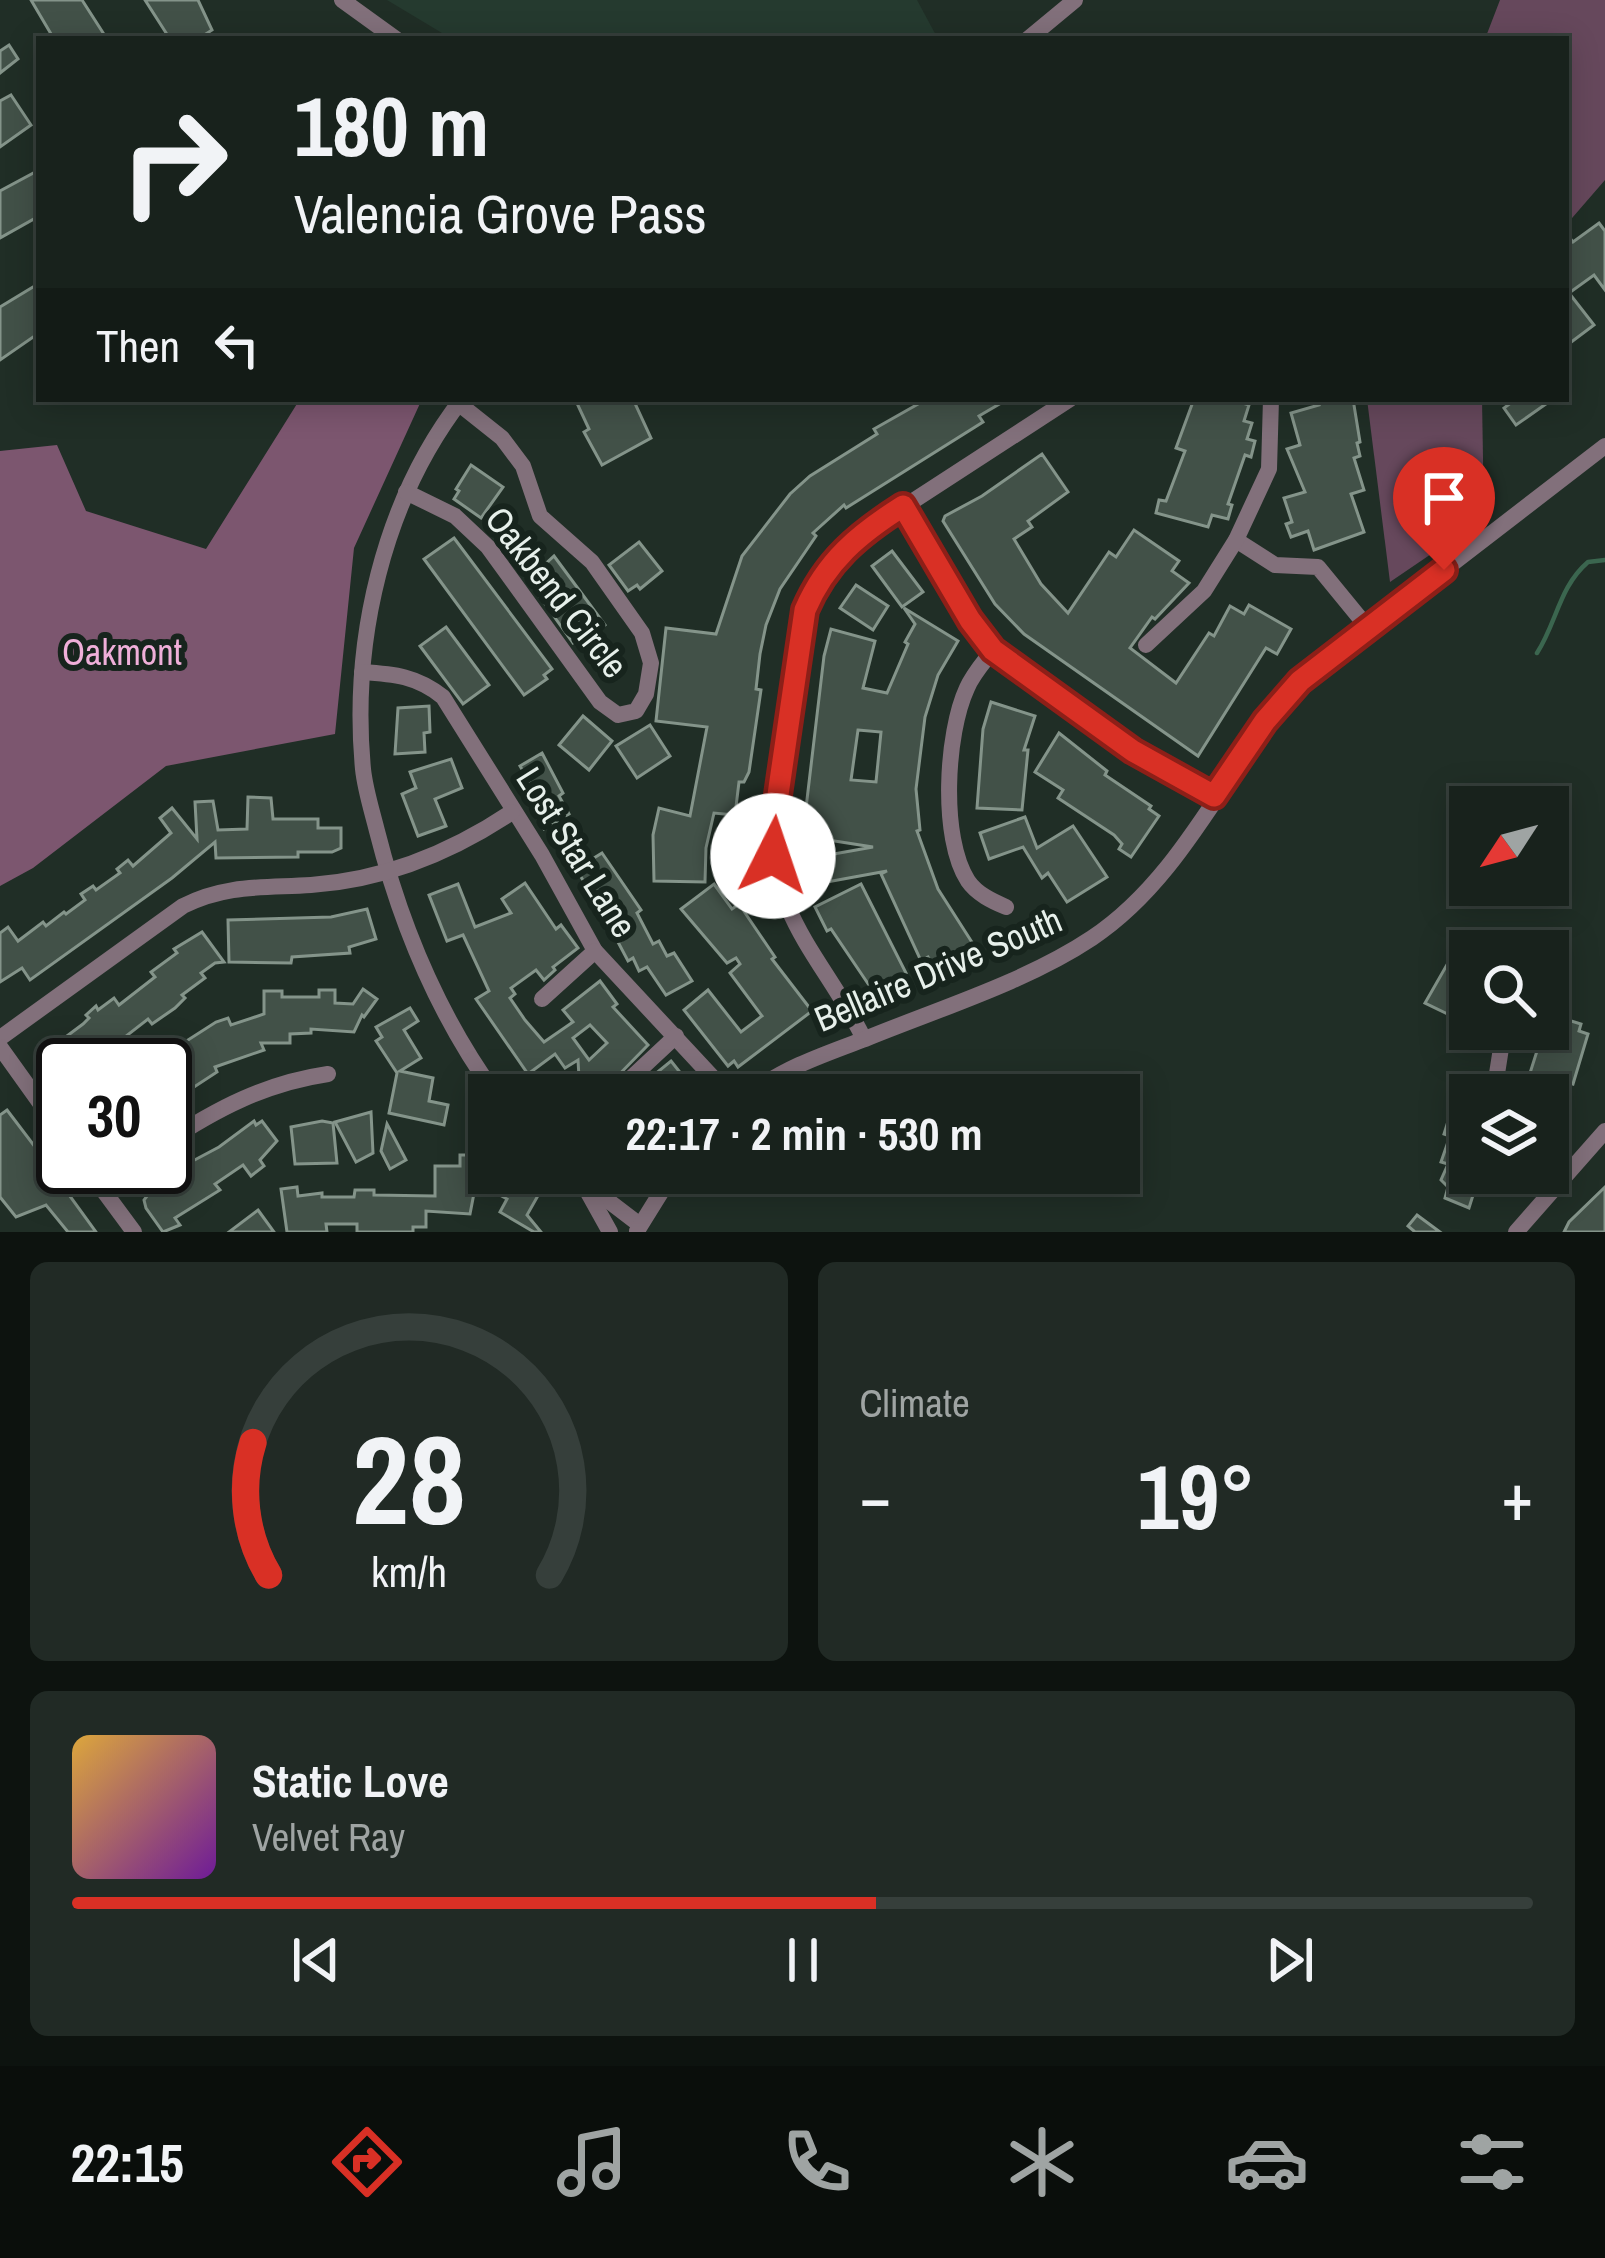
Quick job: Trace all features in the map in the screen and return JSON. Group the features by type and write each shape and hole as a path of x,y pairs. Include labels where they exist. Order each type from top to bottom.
{"street":[{"path":"342,0 392,36"},
{"path":"1032,36 1075,0"},
{"path":"459,402 423,453 378,578 362,672 363,772 388,874 420,964 482,1074"},
{"name":"Oakbend Circle","path":"406,492 455,516 488,547 599,702 618,716 636,711 646,694 651,663 642,633 592,562 540,516 523,466 502,438 461,402"},
{"path":"864,1039 843,996 785,906 773,856 805,610 820,579 841,552 903,506 1065,402"},
{"path":"1146,645 1204,591 1236,540 1269,469 1271,402"},
{"name":"Bellaire Drive South","path":"786,1074 814,1058 1040,967 1091,939 1125,911 1173,859 1265,721 1300,681 1605,446"},
{"path":"903,506 970,620 993,650 1133,751 1214,796"},
{"path":"1236,540 1275,565 1318,567 1368,628"},
{"path":"993,650 973,676 960,706 949,806 968,880 987,898 1006,907"},
{"name":"Lost Star Lane","path":"362,672 406,675 426,683 443,698 542,855 595,951 710,1074"},
{"path":"36,1096 0,1043 183,906 210,892 236,887 314,885 388,874 472,839 512,812"},
{"path":"542,999 595,951"},
{"path":"635,1074 676,1036"},
{"path":"192,1127 241,1097 328,1074"},
{"path":"1569,1170 1605,1131"},
{"path":"105,1194 134,1232"},
{"path":"587,1194 610,1232"},
{"path":"597,1194 639,1229 660,1194"},
{"path":"1516,1232 1547,1194"}],"shaded area":[{"path":"387,0 917,0 936,36 447,36"},
{"path":"1500,0 1605,0 1605,180 1569,222 1569,36 1486,36"},
{"path":"1367,402 1482,402 1484,518 1390,582"}],"green space":[{"name":"Oakmont","path":"298,402 421,402 354,548 335,734 166,766 33,868 0,886 0,451 57,445 86,511 206,549"}],"building":[{"path":"31,0 82,0 105,36 52,36"},
{"path":"145,0 198,0 212,30 203,36 168,36"},
{"path":"9,45 18,59 0,73 0,51"},
{"path":"11,95 31,125 0,147 0,101"},
{"path":"36,172 36,218 0,238 0,191"},
{"path":"1599,223 1605,231 1605,290 1594,275 1569,293 1569,237 1573,242"},
{"path":"36,287 36,335 0,360 0,307"},
{"path":"1569,293 1594,325 1569,344"},
{"path":"576,402 634,402 651,438 602,465 584,432 589,429"},
{"path":"922,402 1003,402 979,416 983,422 846,508 844,505 813,533 816,536 780,589 766,625 749,772 739,782 735,815 714,813 705,882 654,881 653,835 659,808 690,816 707,727 656,721 666,628 716,634 742,556 790,494 877,434 874,429"},
{"path":"1193,402 1249,405 1244,421 1252,423 1247,439 1255,441 1251,457 1245,455 1228,504 1232,505 1228,519 1212,515 1208,527 1156,513 1159,500 1166,501 1185,451 1176,448"},
{"path":"1353,402 1360,442 1360,456 1354,458 1364,490 1351,494 1364,532 1314,550 1308,531 1291,537 1286,524 1292,522 1284,498 1305,492 1287,449 1300,445 1291,413"},
{"path":"1512,402 1549,402 1516,425 1504,408"},
{"path":"1042,454 1068,492 1028,521 1032,527 1014,539 1041,584 1068,613 1109,552 1116,557 1134,530 1179,561 1172,571 1189,583 1152,617 1130,648 1176,683 1209,633 1214,636 1230,606 1244,614 1249,605 1291,629 1277,654 1266,648 1198,756 1024,634 995,604 943,521"},
{"path":"471,465 503,487 481,518 454,499"},
{"path":"454,538 552,669 544,675 547,679 524,695 424,559"},
{"path":"639,542 662,571 640,589 637,585 628,591 609,565"},
{"path":"892,551 923,592 902,607 872,566"},
{"path":"554,556 605,625 583,642 580,638 573,643 528,580"},
{"path":"856,585 888,606 873,630 840,608"},
{"path":"904,608 958,641 938,675 925,717 916,789 917,831 938,889 975,947 936,970 928,957 921,961 881,874 887,871 805,886 800,860 873,847 796,835 800,807 806,808 831,629 875,641 863,688 887,693 915,624","holes":["858,730 881,732 876,782 851,780"]},
{"path":"446,627 489,685 463,704 420,646"},
{"path":"991,702 1035,716 1024,750 1028,750 1022,810 977,808 983,729"},
{"path":"429,706 425,752 395,754 398,708"},
{"path":"583,716 612,741 589,770 559,745"},
{"path":"650,725 670,756 637,778 616,746"},
{"path":"1059,733 1159,816 1131,857 1119,849 1122,844 1114,835 1058,798 1063,790 1035,772"},
{"path":"542,753 569,814 544,829 533,811 538,808 528,791 533,788 520,766"},
{"path":"451,759 462,788 435,799 446,826 418,836 402,794 416,788 410,772"},
{"path":"248,797 271,798 273,819 318,819 318,828 341,828 341,848 298,852 298,857 216,858 215,842 30,980 22,968 0,982 0,933 8,927 18,941 43,922 46,926 66,914 85,900 81,894 120,873 117,869 128,860 133,866 171,833 160,818 172,808 197,839 195,802 213,801 218,830 247,829"},
{"path":"1025,817 1037,848 1073,826 1107,877 1067,902 1048,873 1042,878 1023,847 989,859 980,833"},
{"path":"602,853 641,910 637,913 653,944 659,941 667,956 674,953 692,981 666,995 647,967 639,971 633,958 628,961 621,941 576,869"},
{"path":"525,883 556,929 561,925 578,948 544,980 536,970 511,988 515,994 510,998 544,1042 573,1022 563,1010 600,981 617,1004 613,1007 648,1045 620,1074 579,1074 578,1060 565,1068 555,1054 528,1074 476,999 489,991 463,935 447,941 429,895 458,884 475,927 511,913 502,899","holes":["590,1025 607,1043 589,1060 573,1038"]},
{"path":"714,884 732,909 739,904 775,957 772,959 812,1011 738,1067 734,1061 728,1066 684,1010 708,990 741,1032 762,1016 730,973 740,964 736,958 727,963 681,909"},
{"path":"861,884 906,973 875,994 831,929 827,931 815,907"},
{"path":"367,909 376,939 349,947 350,953 292,957 291,963 229,962 228,920 331,917"},
{"path":"202,932 224,962 201,973 205,978 182,995 185,998 175,1008 152,1024 148,1019 124,1038 64,1038 96,1006 98,1010 114,998 119,1005 155,977 151,972 177,953 174,949"},
{"path":"1449,961 1449,1015 1425,1003"},
{"path":"363,989 377,999 354,1032 311,1029 311,1033 290,1034 290,1043 261,1043 264,1050 215,1067 217,1072 192,1088 191,1038 228,1018 231,1025 264,1014 264,991 282,991 282,997 319,997 319,990 335,990 335,1003 353,1004"},
{"path":"410,1008 418,1021 404,1030 421,1058 400,1071 433,1078 429,1101 448,1105 444,1125 389,1113 397,1073 376,1041 382,1037 376,1027"},
{"path":"1569,1020 1581,1024 1579,1031 1588,1034 1573,1084 1569,1074 1530,1074 1537,1050 1569,1050"},
{"path":"671,1061 681,1074 655,1074"},
{"path":"7,1110 36,1148 36,1194 68,1194 96,1232 68,1232 46,1205 16,1217 0,1197 0,1115"},
{"path":"371,1112 373,1153 356,1162 335,1122"},
{"path":"254,1121 256,1125 262,1121 277,1141 260,1160 264,1166 251,1176 243,1165 215,1184 220,1190 175,1218 180,1225 163,1232 144,1200 148,1194 192,1194 192,1161"},
{"path":"333,1123 337,1163 295,1164 291,1127"},
{"path":"387,1124 406,1160 390,1169 381,1151"},
{"path":"1449,1139 1449,1194 1473,1194 1469,1208 1445,1198 1448,1187 1441,1180 1448,1164 1441,1162"},
{"path":"460,1155 468,1155 468,1194 474,1194 470,1214 426,1211 426,1227 413,1227 413,1232 357,1232 357,1224 326,1224 327,1232 287,1232 281,1189 297,1187 298,1196 354,1197 355,1190 374,1190 374,1195 435,1196 435,1166 460,1166"},
{"path":"1605,1187 1605,1232 1564,1232 1569,1222"},
{"path":"498,1194 539,1194 527,1215 541,1232 500,1212 507,1199"},
{"path":"258,1210 274,1232 229,1232"},
{"path":"1417,1215 1440,1232 1415,1232 1408,1226"}],"waterway":[{"path":"1537,653 1578,572 1588,562 1605,560"}],"route":[{"path":"773,856 805,610 820,579 841,552 903,506 970,620 993,650 1133,751 1214,796 1265,721 1300,681 1444,570"}]}
